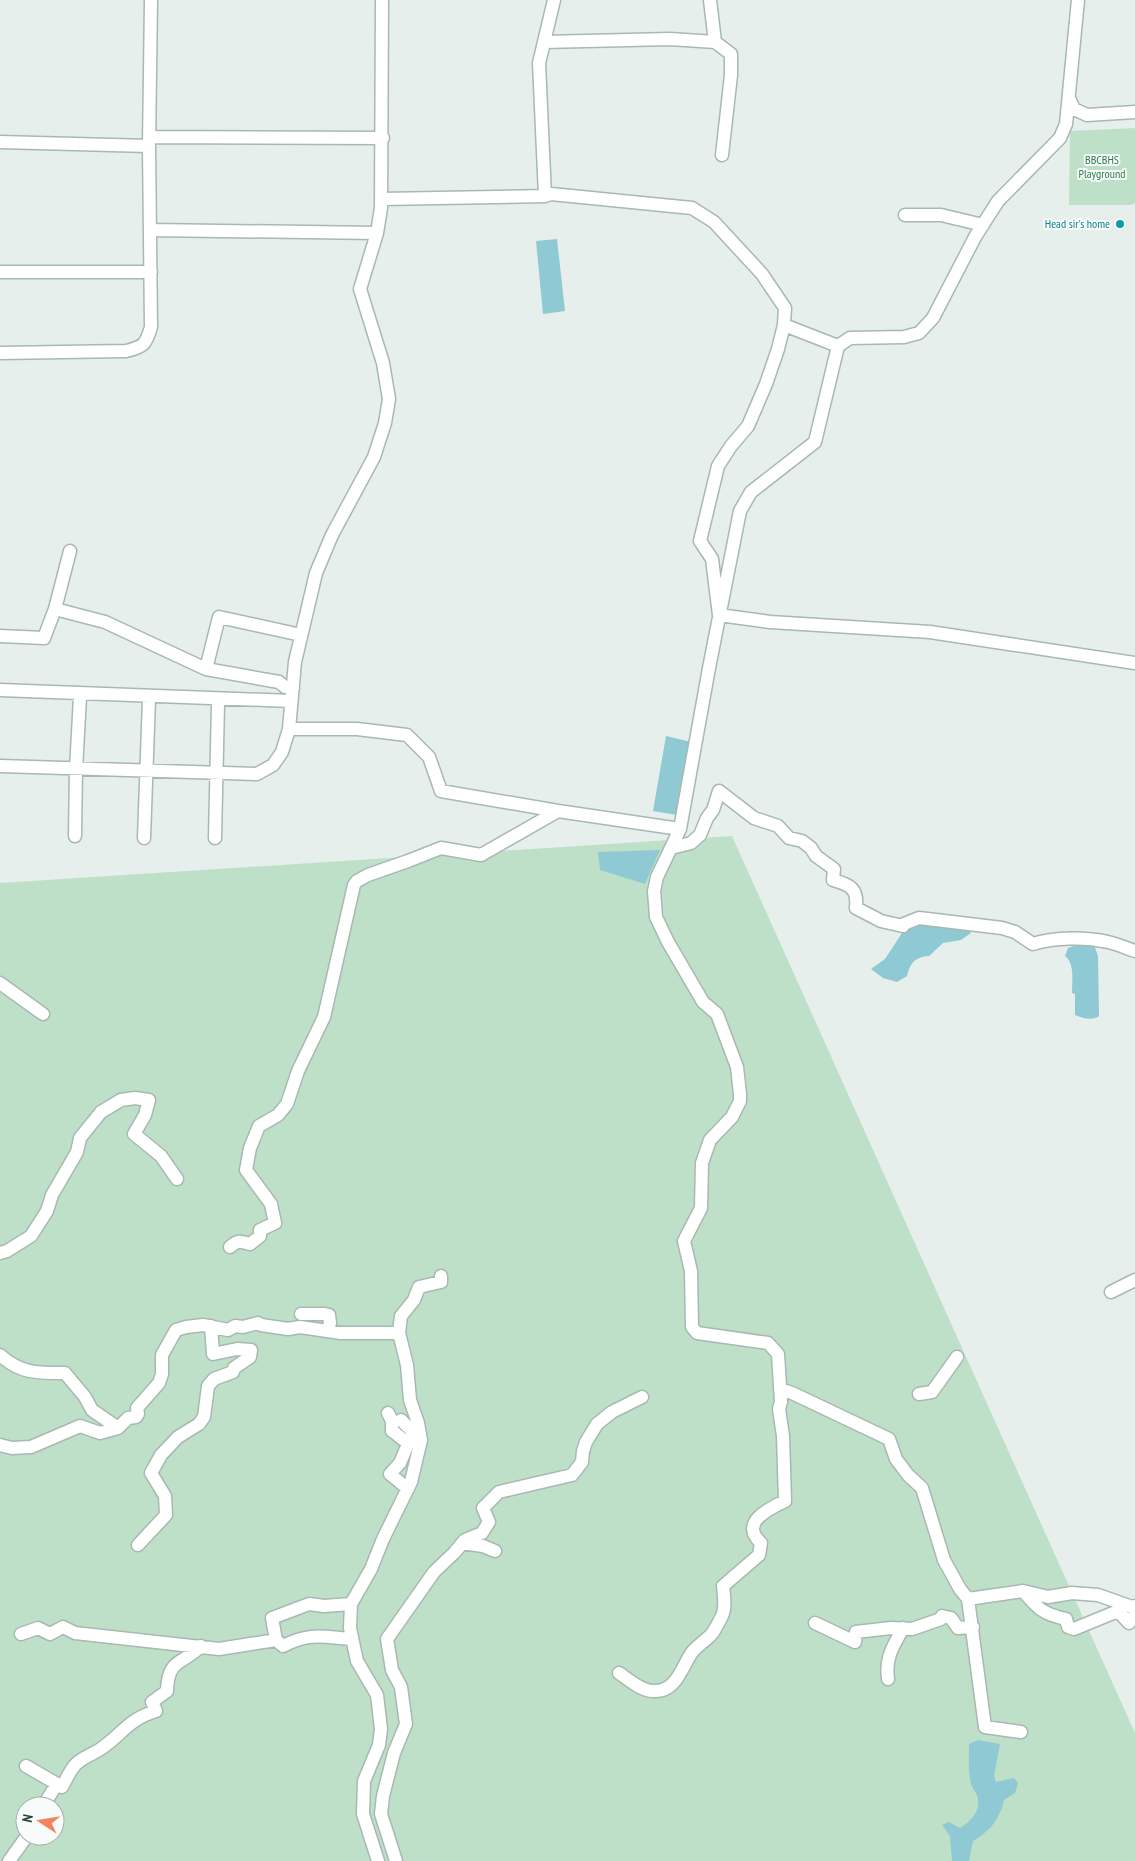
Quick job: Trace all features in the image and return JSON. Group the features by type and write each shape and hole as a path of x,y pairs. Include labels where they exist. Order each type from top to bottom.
{"street":[{"path":"0,353 126,351 141,347 148,340 151,327 149,142 151,0"},
{"path":"0,766 257,774 273,764 282,752 288,729 294,688 295,662 316,573 332,534 374,457 386,423 389,399 384,363 360,289 377,233 381,208 383,138 382,0"},
{"path":"545,196 540,63 554,0"},
{"path":"710,0 715,42"},
{"path":"619,1673 640,1687 652,1691 664,1689 675,1682 692,1653 700,1643 712,1634 723,1615 725,1598 723,1586 759,1556 761,1543 752,1530 754,1523 761,1514 785,1501 783,1436 779,1409 781,1402 778,1354 768,1343 697,1333 692,1327 691,1271 684,1241 701,1208 702,1163 710,1140 732,1117 740,1101 740,1094 737,1067 717,1014 702,1002 668,942 656,917 654,890 657,877 680,829 740,510 751,492 815,442 838,346 850,338 904,337 920,333 933,318 998,200 1060,138 1066,124 1078,0"},
{"path":"544,42 670,39 715,42 731,54 731,74 722,155"},
{"path":"1069,98 1074,109 1087,115 1135,112"},
{"path":"0,142 149,142 383,138"},
{"path":"381,199 545,196 552,194 692,208 714,222 762,274 785,308 784,325 766,384 748,426 730,446 718,466 700,541 712,559 719,614"},
{"path":"904,215 941,216 983,225"},
{"path":"151,230 377,233"},
{"path":"0,272 151,272"},
{"path":"784,325 838,346"},
{"path":"0,636 44,638 55,609 70,551"},
{"path":"55,609 105,622 206,669 280,682 285,687 294,688"},
{"path":"719,614 770,622 930,632 1135,663"},
{"path":"206,669 219,617 301,636"},
{"path":"0,690 291,701"},
{"path":"75,836 80,696"},
{"path":"144,838 149,699"},
{"path":"215,838 218,704"},
{"path":"288,729 357,729 407,735 429,757 441,791 680,829"},
{"path":"671,848 691,843 700,835 706,818 713,810 719,791 754,818 778,826 789,838 802,841 811,848 816,856 834,869 833,880 842,882 854,890 857,896 856,908 881,921 903,926 919,918 1002,928 1015,932 1033,944 1041,941 1081,938 1109,942 1135,951"},
{"path":"230,1247 236,1241 250,1244 260,1236 260,1230 275,1223 271,1204 246,1170 250,1148 259,1126 278,1115 287,1104 298,1071 324,1017 354,885 357,881 368,875 408,862 441,848 481,855 558,811"},
{"path":"0,983 43,1014"},
{"path":"0,1253 8,1251 31,1236 47,1210 52,1195 77,1152 80,1138 101,1112 121,1100 135,1098 149,1100 145,1115 134,1134 161,1156 177,1180"},
{"path":"378,1861 363,1814 364,1781 379,1745 381,1729 377,1695 357,1661 350,1628 351,1604 371,1569 383,1539 411,1482 421,1440 418,1423 410,1400 407,1365 399,1333 401,1316 414,1300 420,1287 441,1282 441,1276"},
{"path":"1112,1292 1135,1280"},
{"path":"300,1314 329,1315 330,1323 328,1330"},
{"path":"0,1446 12,1448 31,1447 80,1426 100,1433 118,1428 128,1418 136,1417 138,1414 137,1408 159,1383 162,1374 162,1355 176,1330 195,1326 211,1326 228,1330 235,1326 242,1327 258,1323 261,1326 288,1329 300,1327 341,1333 399,1333"},
{"path":"138,1545 166,1515 166,1496 151,1473 161,1455 178,1437 199,1424 204,1417 208,1386 214,1379 234,1372 234,1368 250,1357 252,1350 237,1349 213,1354 211,1326"},
{"path":"0,1355 9,1363 34,1373 65,1373 85,1397 92,1410 118,1428"},
{"path":"920,1394 932,1392 956,1357"},
{"path":"780,1389 889,1439 896,1459 908,1475 922,1488 944,1560 960,1589 968,1599 985,1728 1021,1732"},
{"path":"396,1861 381,1814 383,1796 394,1753 406,1724 401,1687 392,1670 387,1639 434,1572 465,1540 482,1533 489,1522 482,1508 499,1492 572,1475 582,1462 582,1451 597,1424 612,1412 642,1398"},
{"path":"388,1413 392,1421 392,1431 401,1440 409,1443"},
{"path":"401,1420 413,1432 400,1462 390,1474 408,1489"},
{"path":"462,1543 483,1546 495,1551"},
{"path":"968,1599 1023,1591 1048,1597 1072,1593 1098,1595 1132,1607 1135,1606"},
{"path":"1023,1591 1044,1612 1066,1619 1068,1627 1074,1629 1118,1611 1130,1623 1135,1614"},
{"path":"351,1604 324,1606 309,1604 272,1618 276,1640 283,1646 299,1638 315,1636 352,1639"},
{"path":"815,1623 854,1642 856,1632 891,1628 912,1629 941,1619 942,1616 951,1618 958,1628 973,1628"},
{"path":"21,1634 38,1628 50,1634 63,1627 75,1633 219,1649 276,1640"},
{"path":"888,1679 886,1664 890,1652 903,1628"},
{"path":"26,1766 62,1787 75,1765 84,1756 100,1749 129,1723 143,1714 156,1711 152,1702 167,1691 167,1678 172,1667 179,1661 192,1655 201,1646"},
{"path":"50,1796 57,1784"},
{"path":"9,1861 20,1846"}],"green space":[{"name":"BBCBHS Playground","path":"1135,128 1135,203 1131,205 1069,205 1070,131"},
{"path":"732,836 1135,1733 1135,1861 0,1861 0,883"}],"water":[{"path":"557,239 565,311 543,314 536,241"},
{"path":"666,736 691,742 677,815 653,811"},
{"path":"660,850 645,884 600,870 598,852"},
{"path":"918,921 967,928 971,933 961,940 943,943 929,956 917,959 912,964 907,976 897,982 883,978 871,969 885,959 906,927"},
{"path":"1079,944 1094,945 1098,956 1099,1016 1091,1019 1075,1015 1075,994 1072,993 1072,968 1065,956 1068,948"},
{"path":"978,1740 1000,1744 994,1776 996,1782 1014,1778 1018,1783 1015,1793 1004,1800 997,1819 984,1833 973,1841 969,1861 952,1861 950,1836 942,1825 949,1822 960,1828 972,1818 977,1810 977,1795 971,1785 969,1774 969,1744"}],"place":[{"name":"Head sir's home","path":"1120,224"}]}
